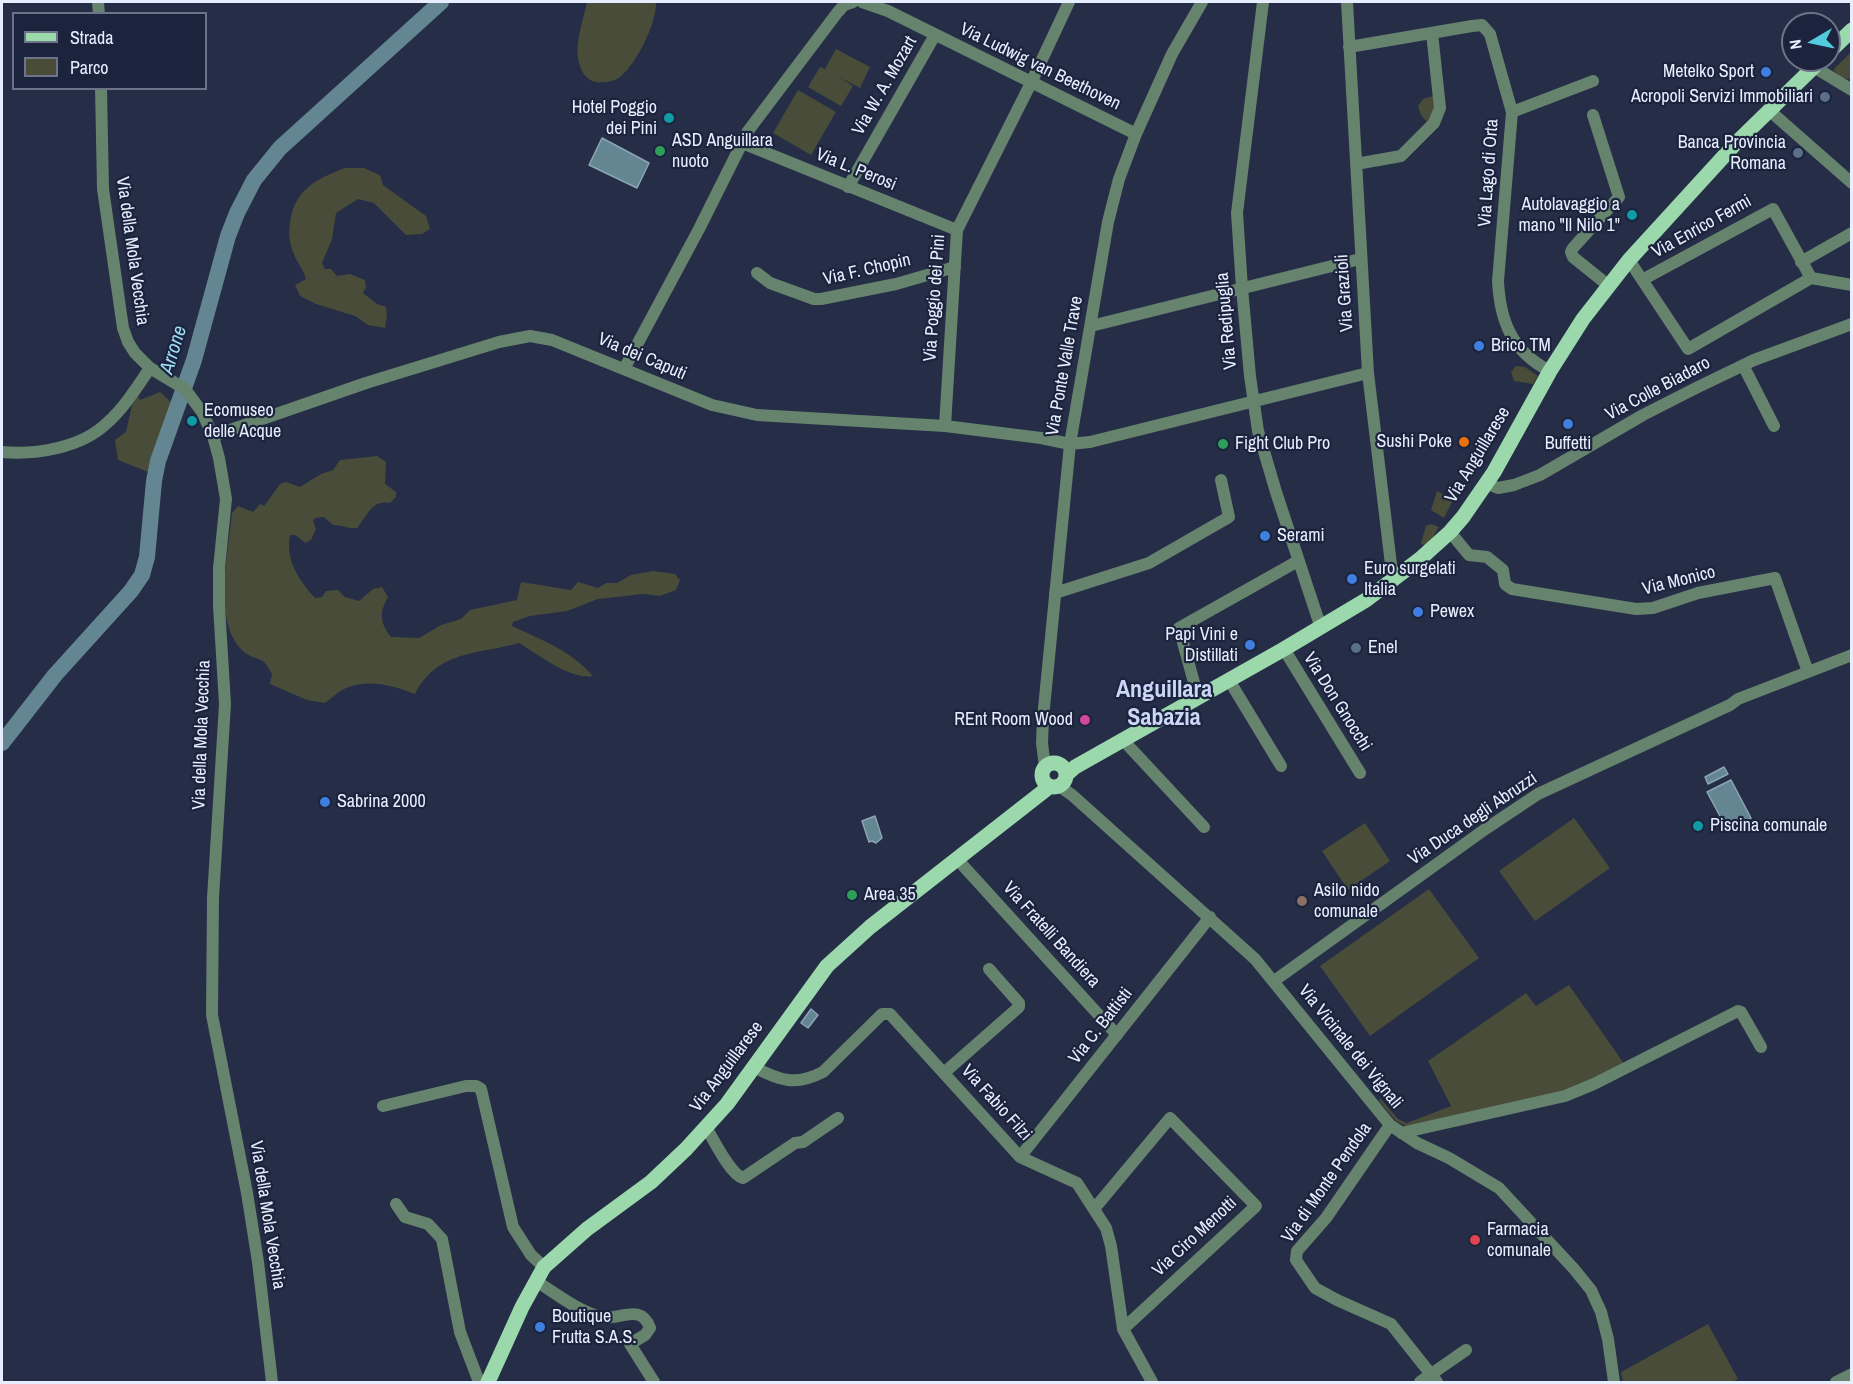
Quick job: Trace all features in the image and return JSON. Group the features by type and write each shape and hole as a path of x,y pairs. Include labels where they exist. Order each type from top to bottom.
{"main road":[{"name":"Via Anguillarese","path":"488,1383 544,1267 587,1230 651,1182 706,1127 754,1067 827,966 870,927 1032,800 1057,774 1123,740 1321,628 1393,581 1450,532 1486,483 1550,371 1583,319 1629,261 1733,147 1809,72"}],"street":[{"path":"624,369 699,229 748,131 837,13 844,5 853,2"},
{"name":"Via Ludwig van Beethoven","path":"862,2 888,11 1136,134"},
{"name":"Via Poggio dei Pini","path":"945,426 957,230 1069,2"},
{"name":"Via Ponte Valle Trave","path":"1057,774 1043,718 1070,444 1108,222 1119,179 1136,134 1172,54 1202,2"},
{"name":"Via Redipuglia","path":"1263,2 1237,213 1242,288 1258,431 1321,628"},
{"name":"Via Grazioli","path":"1347,2 1368,373 1393,581"},
{"name":"Via Lago di Orta","path":"1349,47 1472,26 1485,27 1494,44 1512,112 1498,281 1499,303 1506,327 1518,345 1534,363 1550,371"},
{"path":"1356,165 1401,156 1434,123 1439,113 1440,102 1432,33"},
{"name":"Via W. A. Mozart","path":"848,187 935,35"},
{"path":"1829,72 1851,90"},
{"path":"1512,112 1593,81"},
{"name":"Via della Mola Vecchia","path":"101,90 102,189 120,315 128,342 150,368 184,389 202,412 213,436 226,499 219,568 225,704 213,898 212,1016 247,1193 258,1262 272,1383"},
{"path":"1770,111 1851,183"},
{"path":"1593,114 1619,197 1572,248 1571,252 1609,286"},
{"name":"Via L. Perosi","path":"742,143 957,230"},
{"name":"Via Enrico Fermi","path":"1642,280 1773,209 1810,278"},
{"path":"1802,262 1851,233"},
{"path":"1091,326 1360,259"},
{"path":"1629,261 1688,348 1810,278 1851,285"},
{"name":"Via F. Chopin","path":"757,273 771,283 814,299 821,299 896,284 955,267"},
{"name":"Via Colle Biadaro","path":"1486,483 1498,488 1514,485 1540,475 1643,415 1743,365 1851,324"},
{"name":"Via dei Caputi","path":"213,436 366,382 499,342 530,336 552,340 712,405 756,415 945,426 1041,438 1070,444"},
{"path":"1743,365 1774,426"},
{"path":"3,454 50,449 90,436 111,420 150,368"},
{"path":"1070,444 1090,442 1368,373"},
{"path":"1055,593 1149,563 1229,517 1221,480"},
{"name":"Via Monico","path":"1450,532 1469,555 1487,557 1503,570 1505,584 1512,589 1636,609 1653,608 1698,593 1775,578 1808,672"},
{"path":"1198,696 1179,628 1298,561"},
{"name":"Via Don Gnocchi","path":"1284,649 1360,773"},
{"name":"Via Duca degli Abruzzi","path":"1274,981 1484,830 1538,794 1730,705 1738,699 1851,655"},
{"path":"1229,680 1281,766"},
{"path":"1123,740 1204,827"},
{"name":"Via Vicinale dei Vignali","path":"1057,774 1255,959 1390,1125 1417,1143 1449,1158 1499,1188 1574,1269 1591,1290 1601,1312 1608,1339 1614,1383"},
{"name":"Via Fratelli Bandiera","path":"957,859 1117,1035"},
{"name":"Via C. Battisti","path":"1020,1157 1210,917"},
{"path":"945,1072 1018,1008 1019,1002 989,969"},
{"path":"1401,1132 1565,1096 1631,1066 1738,1011 1741,1012 1761,1047"},
{"name":"Via Fabio Filzi","path":"754,1067 772,1077 786,1080 800,1081 811,1078 823,1072 882,1014 890,1014 1020,1157 1077,1183 1106,1228 1111,1246 1123,1329 1152,1383"},
{"path":"383,1106 466,1086 479,1088 482,1092 513,1227 531,1256 544,1267"},
{"path":"706,1127 730,1166 738,1177 743,1178 795,1143 803,1142 838,1118"},
{"name":"Via Ciro Menotti","path":"1094,1209 1169,1118 1172,1118 1256,1206 1123,1329"},
{"name":"Via di Monte Pendola","path":"1390,1125 1326,1218 1295,1256 1315,1288 1391,1324 1434,1378"},
{"path":"396,1204 405,1217 428,1224 442,1239 460,1332 479,1383"},
{"path":"536,1281 568,1302 601,1317 613,1318 629,1312 641,1316 650,1328 645,1335 630,1344 654,1383"},
{"path":"1420,1383 1434,1378 1466,1350"},
{"path":"1836,1383 1851,1374"}],"green space":[{"path":"587,2 656,2 650,31 639,52 627,70 609,82 592,81 586,77 578,59 578,42"},
{"path":"836,49 870,67 860,88 839,77 853,86 841,106 808,87 820,67 825,69"},
{"path":"1851,52 1851,80 1841,77 1835,72 1841,72 1841,62"},
{"path":"798,90 836,112 811,155 773,133"},
{"path":"1436,95 1438,101 1428,123 1421,115 1418,106 1423,99"},
{"path":"345,168 364,168 380,175 383,185 426,216 430,229 422,234 406,235 374,203 358,199 336,213 332,239 322,263 325,269 331,269 337,276 350,274 365,280 366,287 363,293 377,304 386,307 385,328 368,325 355,316 316,304 300,296 295,285 306,279 293,253 290,240 289,232 294,206 311,185"},
{"path":"1516,366 1525,367 1538,376 1533,384 1514,381 1511,372"},
{"path":"160,392 172,403 151,473 118,460 115,440 126,432 132,405 138,396 140,400"},
{"path":"377,456 386,462 385,484 396,492 396,497 390,503 384,502 374,506 357,528 333,525 324,517 315,518 313,521 316,529 311,540 305,543 296,535 290,535 289,544 291,561 299,577 315,598 322,597 326,591 338,590 345,597 359,601 373,589 382,587 388,597 382,618 391,637 419,638 441,625 461,619 470,610 517,600 521,582 571,590 578,582 598,588 606,583 617,583 631,575 653,571 675,574 680,580 676,590 660,596 643,594 598,599 567,611 530,616 513,622 512,626 565,652 593,676 565,671 519,643 460,656 447,662 435,669 424,680 415,694 391,686 365,684 346,688 325,703 307,700 270,684 272,674 267,666 241,649 232,636 227,620 224,583 232,513 238,506 253,512 260,504 264,506 280,484 286,482 300,487 321,474 333,470 340,460"},
{"path":"1437,491 1453,500 1444,518 1431,510"},
{"path":"1431,524 1439,527 1434,535 1437,539 1427,548 1421,543 1426,526"},
{"path":"1574,818 1610,868 1535,921 1499,871"},
{"path":"1365,823 1390,861 1348,890 1322,851"},
{"path":"1429,889 1479,958 1370,1036 1320,966"},
{"path":"1569,985 1625,1065 1559,1094 1410,1128 1396,1121 1379,1101 1380,1098 1398,1119 1407,1123 1451,1106 1428,1061 1526,993 1536,1006"},
{"path":"1708,1324 1738,1379 1732,1382 1623,1382 1621,1372"}],"water":[{"path":"602,138 649,163 637,188 589,165"},
{"path":"1724,767 1728,774 1708,784 1705,777"},
{"path":"1731,780 1751,818 1728,831 1707,792"},
{"path":"875,816 882,838 876,843 869,842 862,821"},
{"path":"811,1009 818,1015 808,1028 801,1023"}],"waterway":[{"name":"Arrone","path":"2,743 55,675 131,591 142,575 147,557 158,461 194,360 228,236 254,180 280,148 441,2"}],"place":[{"name":"Metelko Sport","path":"1766,72"},
{"name":"Acropoli Servizi Immobiliari","path":"1825,97"},
{"name":"Hotel Poggio dei Pini","path":"669,118"},
{"name":"ASD Anguillara nuoto","path":"660,151"},
{"name":"Banca Provincia Romana","path":"1798,153"},
{"name":"Autolavaggio a mano \"Il Nilo 1\"","path":"1632,215"},
{"name":"Brico TM","path":"1479,346"},
{"name":"Ecomuseo delle Acque","path":"192,421"},
{"name":"Buffetti","path":"1568,424"},
{"name":"Sushi Poke","path":"1464,442"},
{"name":"Fight Club Pro","path":"1223,444"},
{"name":"Serami","path":"1265,536"},
{"name":"Euro surgelati Italia","path":"1352,579"},
{"name":"Pewex","path":"1418,612"},
{"name":"Papi Vini e Distillati","path":"1250,645"},
{"name":"Enel","path":"1356,648"},
{"name":"REnt Room Wood","path":"1085,720"},
{"name":"Sabrina 2000","path":"325,802"},
{"name":"Piscina comunale","path":"1698,826"},
{"name":"Area 35","path":"852,895"},
{"name":"Asilo nido comunale","path":"1302,901"},
{"name":"Farmacia comunale","path":"1475,1240"},
{"name":"Boutique Frutta S.A.S.","path":"540,1327"}],"district":[{"name":"Anguillara Sabazia","path":"1164,705"}]}
